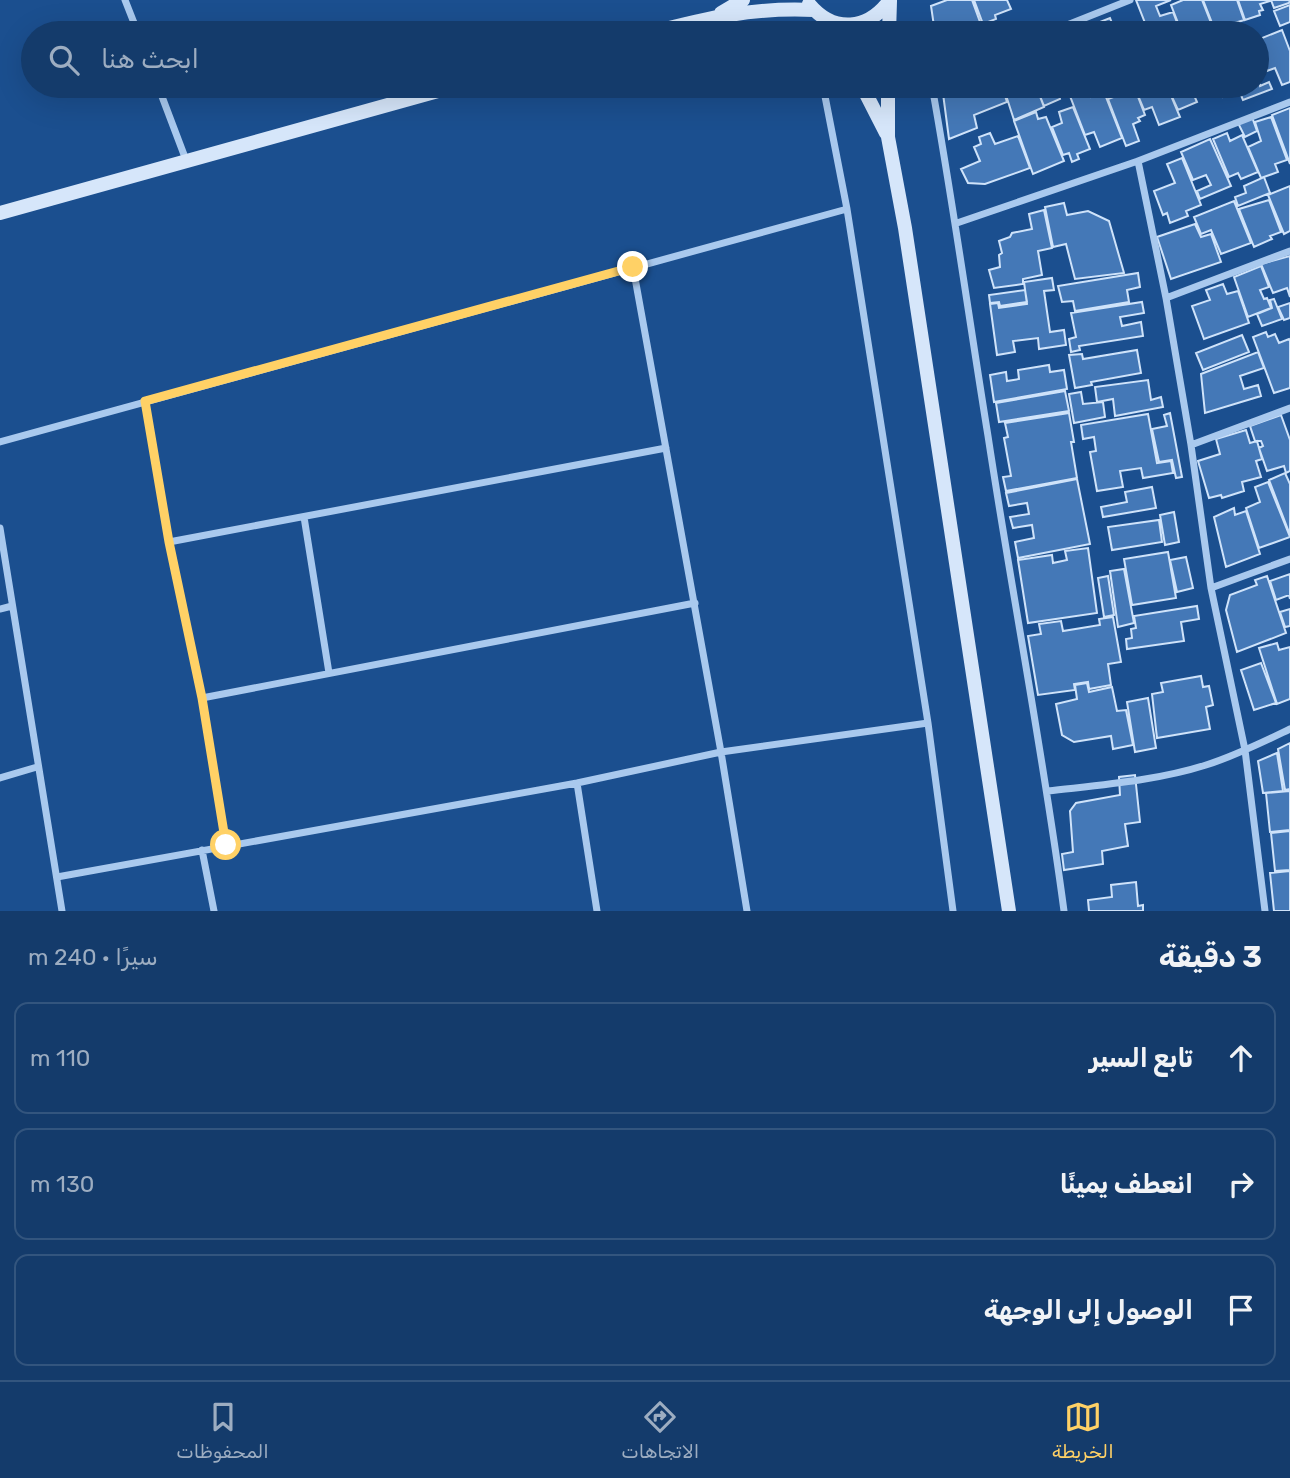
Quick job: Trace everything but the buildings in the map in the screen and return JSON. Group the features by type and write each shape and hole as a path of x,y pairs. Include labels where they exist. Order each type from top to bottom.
{"street":[{"path":"125,0 133,21"},
{"path":"717,15 743,0"},
{"path":"867,21 879,14 890,0"},
{"path":"890,0 890,21"},
{"path":"1077,21 1130,0"},
{"path":"695,21 717,15 783,8 814,9 832,21"},
{"path":"163,98 186,160"},
{"path":"0,213 412,98"},
{"path":"825,98 847,209 928,723 953,911"},
{"path":"868,98 888,137"},
{"path":"888,98 888,137 905,228 1009,911"},
{"path":"934,98 957,223 988,437 1048,791 1064,911"},
{"path":"957,223 1138,161 1290,102"},
{"path":"1138,161 1166,298 1191,445 1211,588 1245,750 1265,911"},
{"path":"0,442 847,209"},
{"path":"1166,298 1290,251"},
{"path":"633,267 695,603 747,911"},
{"path":"145,401 169,542 202,698 226,845"},
{"path":"1191,445 1290,408"},
{"path":"169,542 666,447"},
{"path":"304,517 329,673"},
{"path":"0,528 62,911"},
{"path":"1211,588 1290,559"},
{"path":"202,698 695,603"},
{"path":"0,609 12,606"},
{"path":"57,877 577,783 721,752 928,723"},
{"path":"1048,791 1138,780 1205,766 1290,729"},
{"path":"0,778 37,767"},
{"path":"577,783 597,911"},
{"path":"202,850 214,911"}],"route":[{"path":"226,845 202,698 169,542 145,401 633,267"}]}
